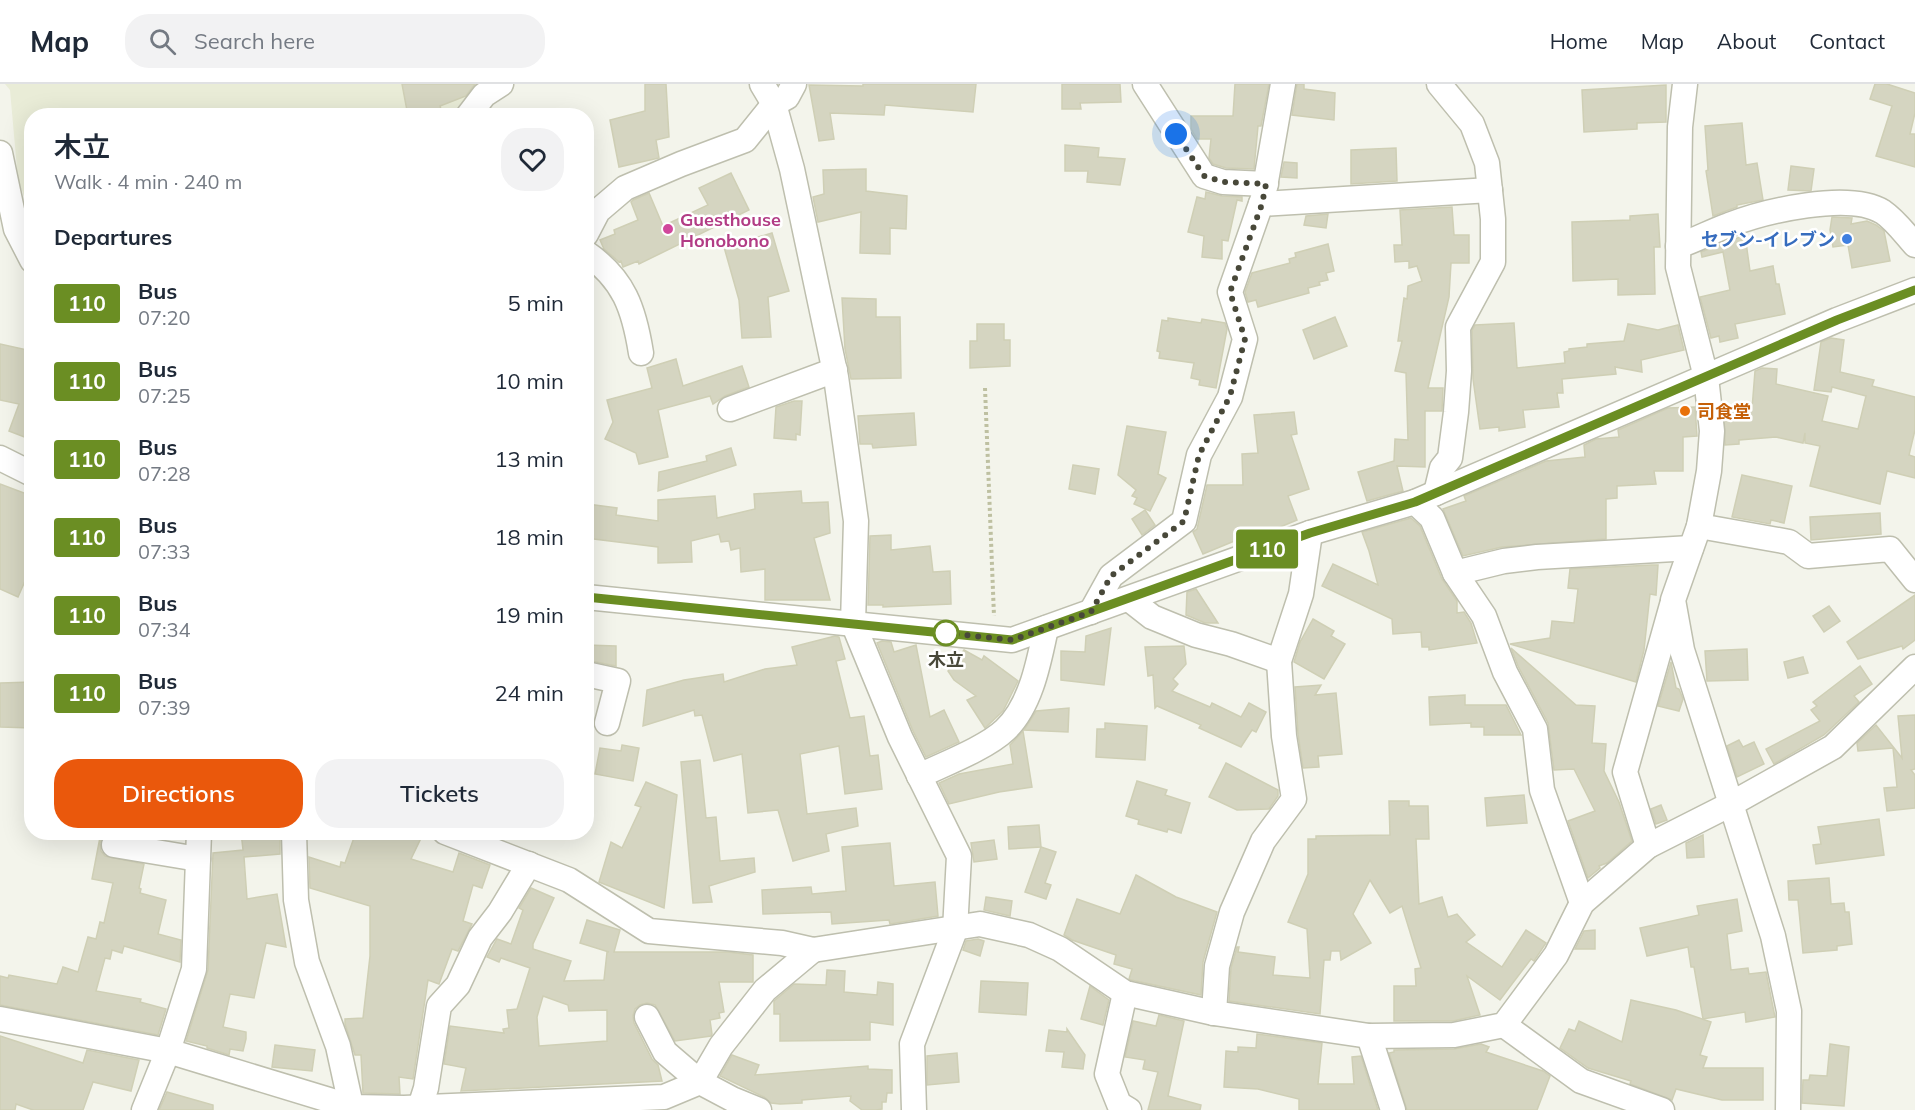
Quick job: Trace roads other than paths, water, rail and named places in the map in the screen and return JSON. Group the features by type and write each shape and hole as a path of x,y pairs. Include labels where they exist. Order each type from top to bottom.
{"street":[{"path":"474,108 484,95 501,84"},
{"path":"768,94 787,97 794,84"},
{"path":"1145,84 1204,176 1223,182 1264,194 1490,190"},
{"path":"1091,612 1111,576 1184,521 1199,455 1230,396 1245,339 1230,292 1264,194 1283,84"},
{"path":"1439,84 1472,124 1487,163 1493,219 1493,262 1458,327 1459,371 1450,458 1425,497 1455,573 1484,616 1505,672 1534,729 1542,790 1582,903"},
{"path":"1648,846 1625,772 1673,600 1699,526 1709,471 1712,431 1706,376 1678,267 1680,127 1685,84"},
{"path":"594,219 598,211 626,188 745,140 768,94"},
{"path":"768,94 792,169 835,370 856,521 853,623 900,737 960,856 955,930 912,1044 914,1110"},
{"path":"0,153 16,229 24,244"},
{"path":"1678,246 1755,216 1808,206 1848,203 1862,204 1881,211 1895,222 1915,245"},
{"path":"594,258 606,268 624,292 632,310 641,352"},
{"path":"594,598 1012,640 1310,533 1425,497 1706,376 1915,290"},
{"path":"730,409 835,370"},
{"path":"0,458 24,470"},
{"path":"1699,526 1789,542 1808,556 1890,549 1915,580"},
{"path":"1214,1013 1217,966 1232,912 1263,841 1294,799 1284,736 1279,661 1301,594 1310,533"},
{"path":"1455,573 1504,561 1537,557 1691,548"},
{"path":"1129,599 1152,617 1196,635 1231,644 1279,661"},
{"path":"1673,600 1682,650 1773,936 1789,1011 1788,1110"},
{"path":"919,776 988,742 1006,730 1035,680 1046,628"},
{"path":"466,840 569,880 649,931 782,943 813,950 955,930 980,924 1029,935 1060,949 1125,993 1214,1013 1368,1036 1454,1035 1504,1025 1556,955 1582,903 1648,846 1731,804 1833,747 1906,686 1915,667"},
{"path":"594,676 618,681 608,723"},
{"path":"144,1110 168,1052 194,969 199,840"},
{"path":"294,840 297,900 307,962 338,1046 352,1109"},
{"path":"114,845 198,859"},
{"path":"420,1107 426,1088 439,1006 458,985 480,938 500,912 529,864"},
{"path":"0,1018 168,1052 352,1109 664,1097 700,1082 721,1046 765,990 813,950"},
{"path":"1125,993 1107,1074 1119,1104 1129,1110"},
{"path":"647,1017 665,1052 700,1082 759,1110"},
{"path":"1504,1025 1581,1082 1662,1110"},
{"path":"1368,1036 1393,1110"}],"place":[{"name":"Guesthouse Honobono","path":"668,229"},
{"name":"セブン-イレブン","path":"1847,239"},
{"name":"司食堂","path":"1685,411"},
{"name":"木立","path":"946,633"}]}
